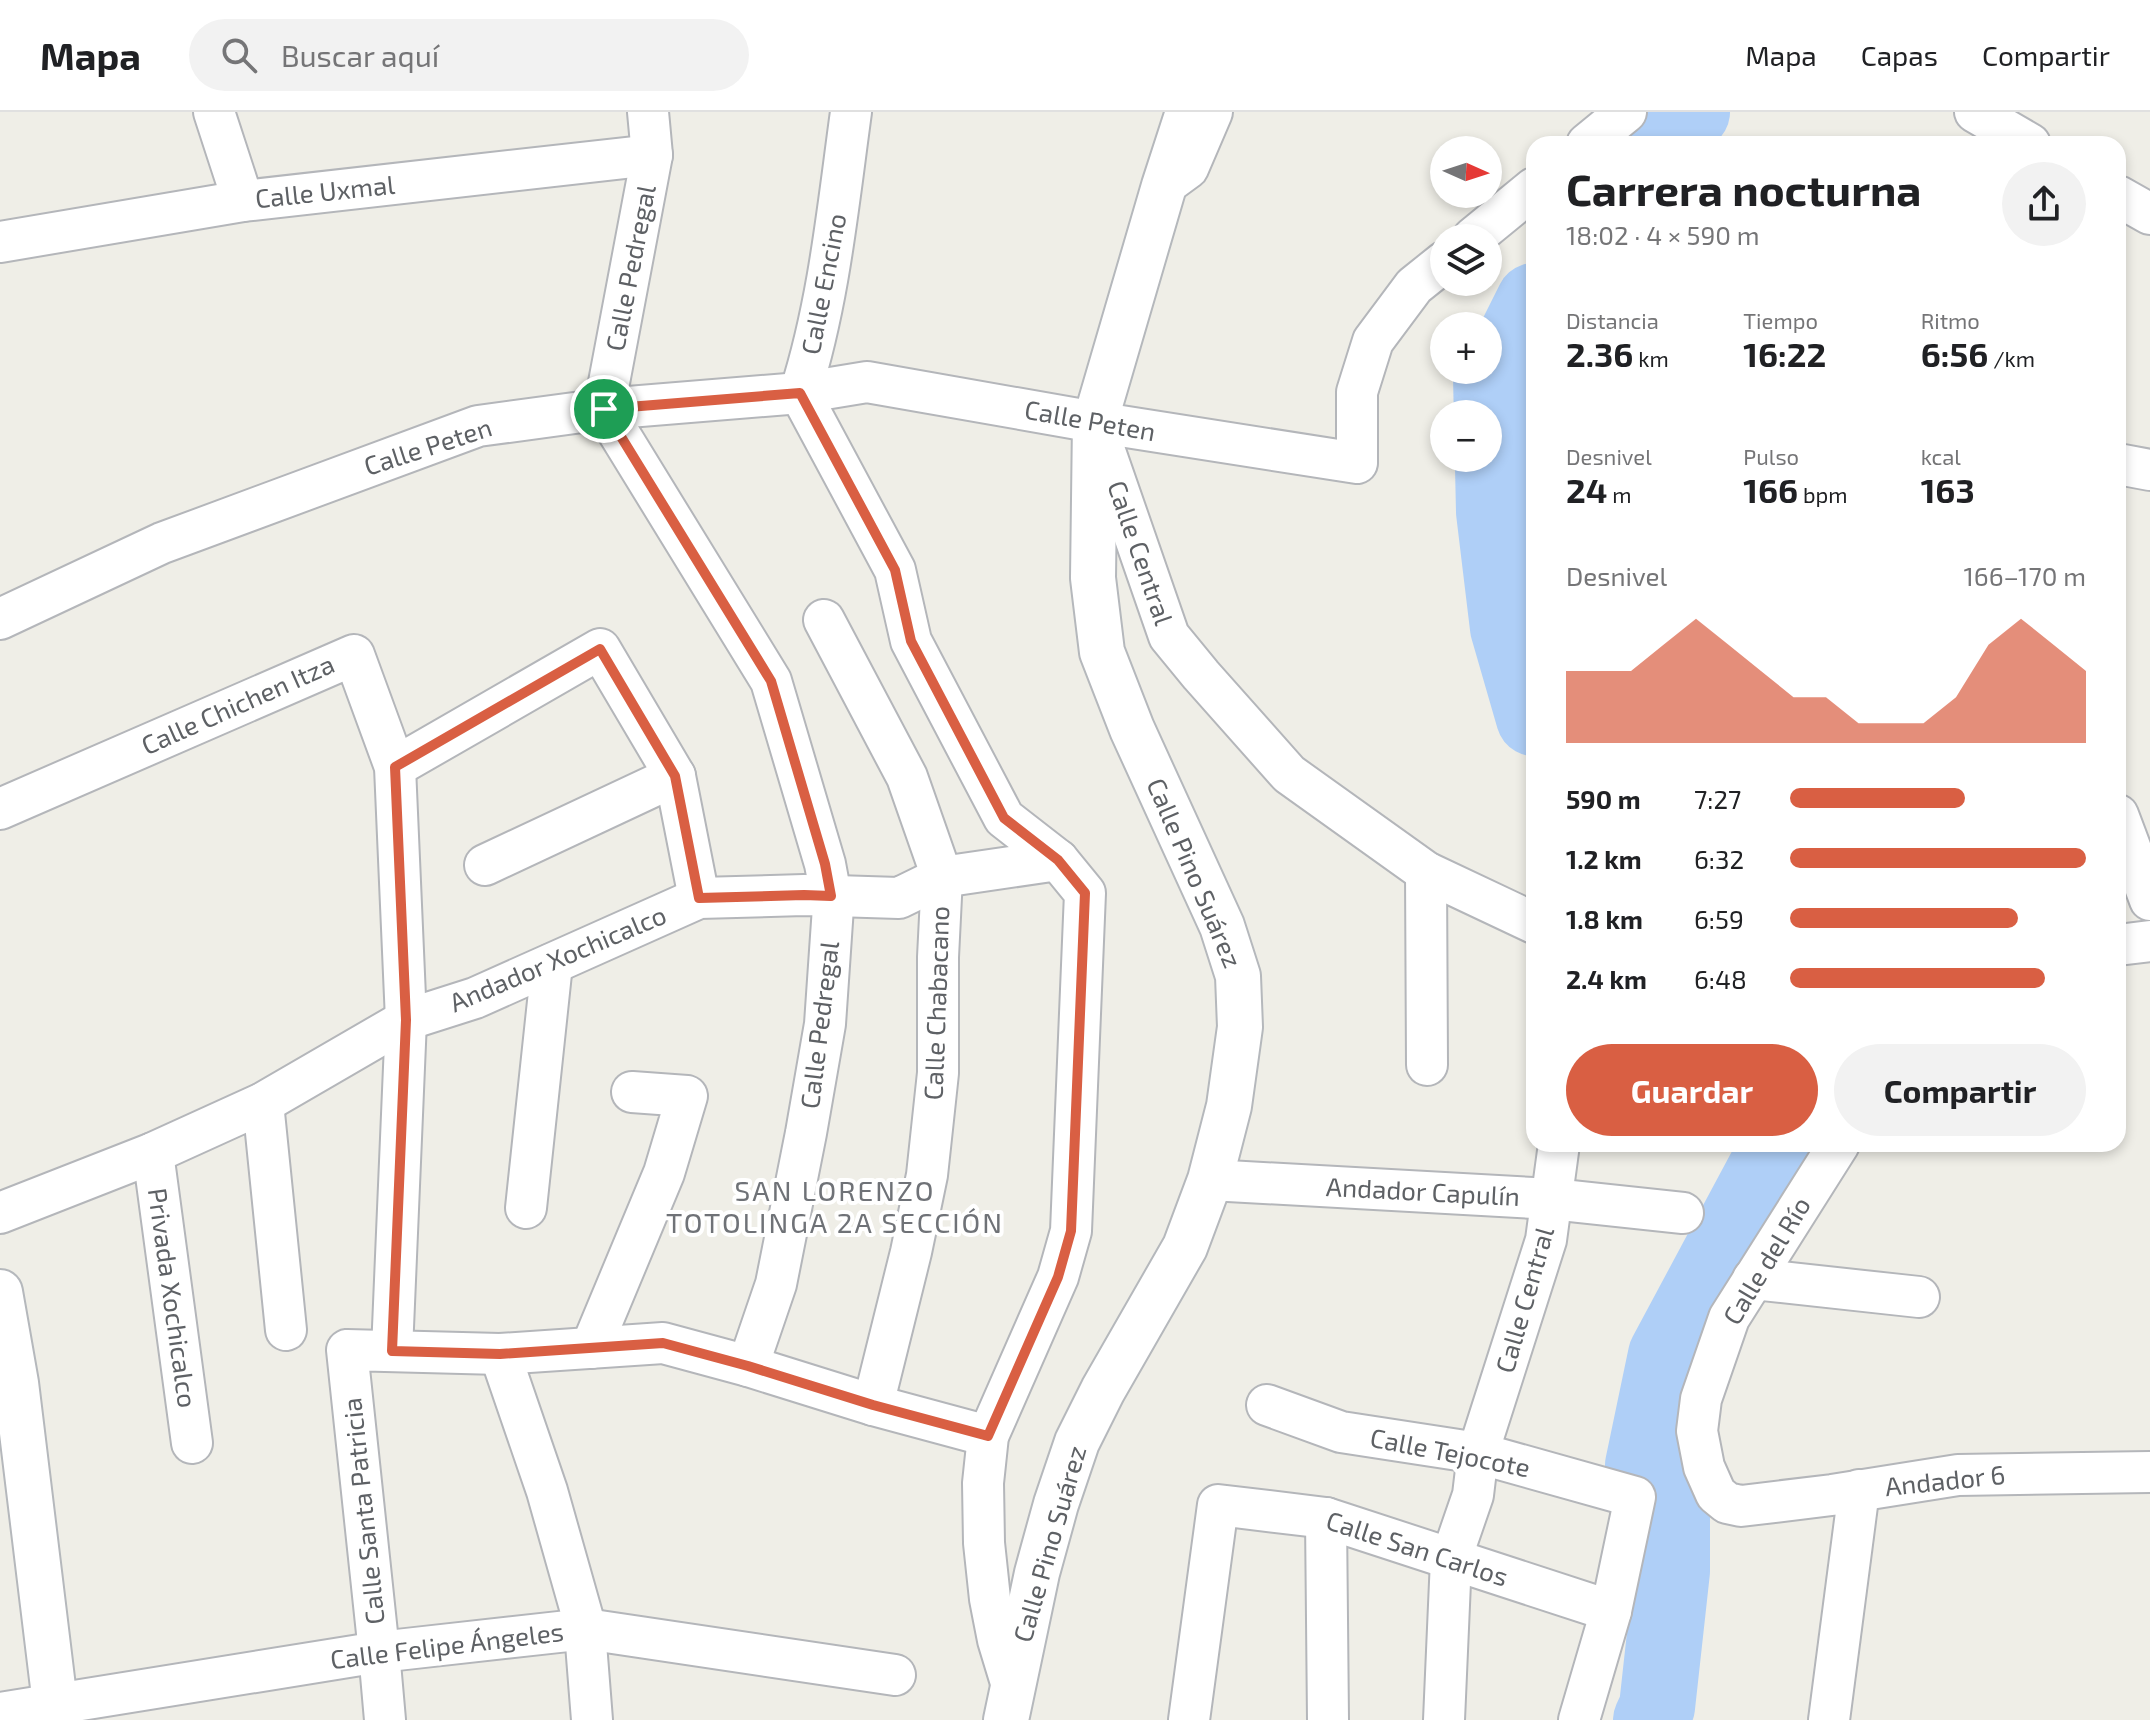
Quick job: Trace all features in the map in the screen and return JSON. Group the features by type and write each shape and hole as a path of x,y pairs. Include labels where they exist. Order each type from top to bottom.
{"street":[{"path":"214,112 243,201"},
{"name":"Calle Pedregal","path":"648,112 652,155 604,409 771,681 825,864 833,907 825,1024 776,1284 748,1366"},
{"name":"Calle Encino","path":"800,393 827,288 851,112"},
{"path":"1095,422 1188,112"},
{"path":"1164,186 1188,168 1212,112"},
{"path":"1597,136 1626,112"},
{"path":"1975,112 2016,136"},
{"name":"Calle Uxmal","path":"0,242 243,201 652,155"},
{"path":"1490,224 1526,195"},
{"path":"2126,200 2150,214"},
{"name":"Calle Peten","path":"0,619 162,543 478,426 604,409 800,393 867,382 1357,463 1357,392 1373,341 1414,286 1430,273"},
{"path":"800,393 895,570 911,641 1004,818 1058,860 1085,893 1071,1231 1058,1277 988,1436 983,1483 984,1543 990,1599 1009,1703"},
{"name":"Calle Central","path":"1095,422 1169,636 1289,774 1426,872 1526,919"},
{"name":"Calle Pino Suárez","path":"1009,1703 1037,1573 1077,1442 1103,1390 1185,1247 1210,1180 1229,1106 1240,1027 1238,976 1222,926 1132,729 1102,652 1093,578 1095,422"},
{"path":"2126,466 2150,470"},
{"name":"Calle Chabacano","path":"824,620 907,777 942,877 938,1073 927,1175 873,1405"},
{"path":"395,767 600,649 675,776 699,898"},
{"name":"Calle Chichen Itza","path":"0,809 354,655 395,767 406,1020 392,1351"},
{"path":"485,865 675,776"},
{"path":"2126,836 2150,900"},
{"name":"Andador Xochicalco","path":"0,1213 153,1153 263,1103 406,1020 475,998 699,898 804,895 899,898 942,877 1058,860"},
{"path":"1426,872 1427,1065"},
{"path":"2126,944 2150,941"},
{"path":"526,1208 552,964"},
{"path":"591,1348 664,1173 687,1096 632,1092"},
{"path":"263,1103 286,1330"},
{"name":"Calle Central","path":"1444,1720 1451,1559 1473,1495 1478,1453 1546,1240 1558,1152"},
{"name":"Calle del Río","path":"1741,1506 1727,1503 1716,1494 1704,1467 1697,1431 1701,1399 1729,1318 1834,1152"},
{"name":"Privada Xochicalco","path":"153,1153 192,1443"},
{"name":"Andador Capulín","path":"1210,1180 1552,1199 1683,1213"},
{"path":"1753,1279 1919,1297"},
{"path":"0,1292 8,1385 56,1712"},
{"path":"392,1351 500,1354 663,1343 988,1436"},
{"name":"Calle Santa Patricia","path":"385,1720 347,1350 392,1351"},
{"path":"500,1354 547,1491 586,1629 592,1720"},
{"name":"Calle Tejocote","path":"1267,1405 1341,1432 1478,1453 1635,1497 1611,1611"},
{"name":"Andador 6","path":"1741,1506 1958,1475 2150,1472"},
{"path":"1829,1720 1859,1490"},
{"name":"Calle San Carlos","path":"1189,1720 1218,1505 1326,1518 1611,1611"},
{"path":"1326,1518 1328,1720"},
{"path":"1579,1720 1611,1611"},
{"name":"Calle Felipe Ángeles","path":"0,1713 56,1712 379,1652 586,1629 895,1675"}],"waterway":[{"path":"1661,136 1692,112"},
{"path":"1526,317 1491,377 1494,512 1508,628 1526,690"},
{"path":"1651,1720 1657,1707 1672,1571 1672,1512 1643,1465 1666,1355 1775,1152"}],"district":[{"name":"SAN LORENZO TOTOLINGA 2A SECCIÓN","path":"835,1207"}],"route":[{"path":"800,393 895,570 911,641 1004,818 1058,860 1085,893 1071,1231 1058,1277 988,1436 663,1343 500,1354 392,1351 406,1020 395,767 600,649 675,776 699,898 831,896 825,864 771,681 604,409 800,393"}]}
